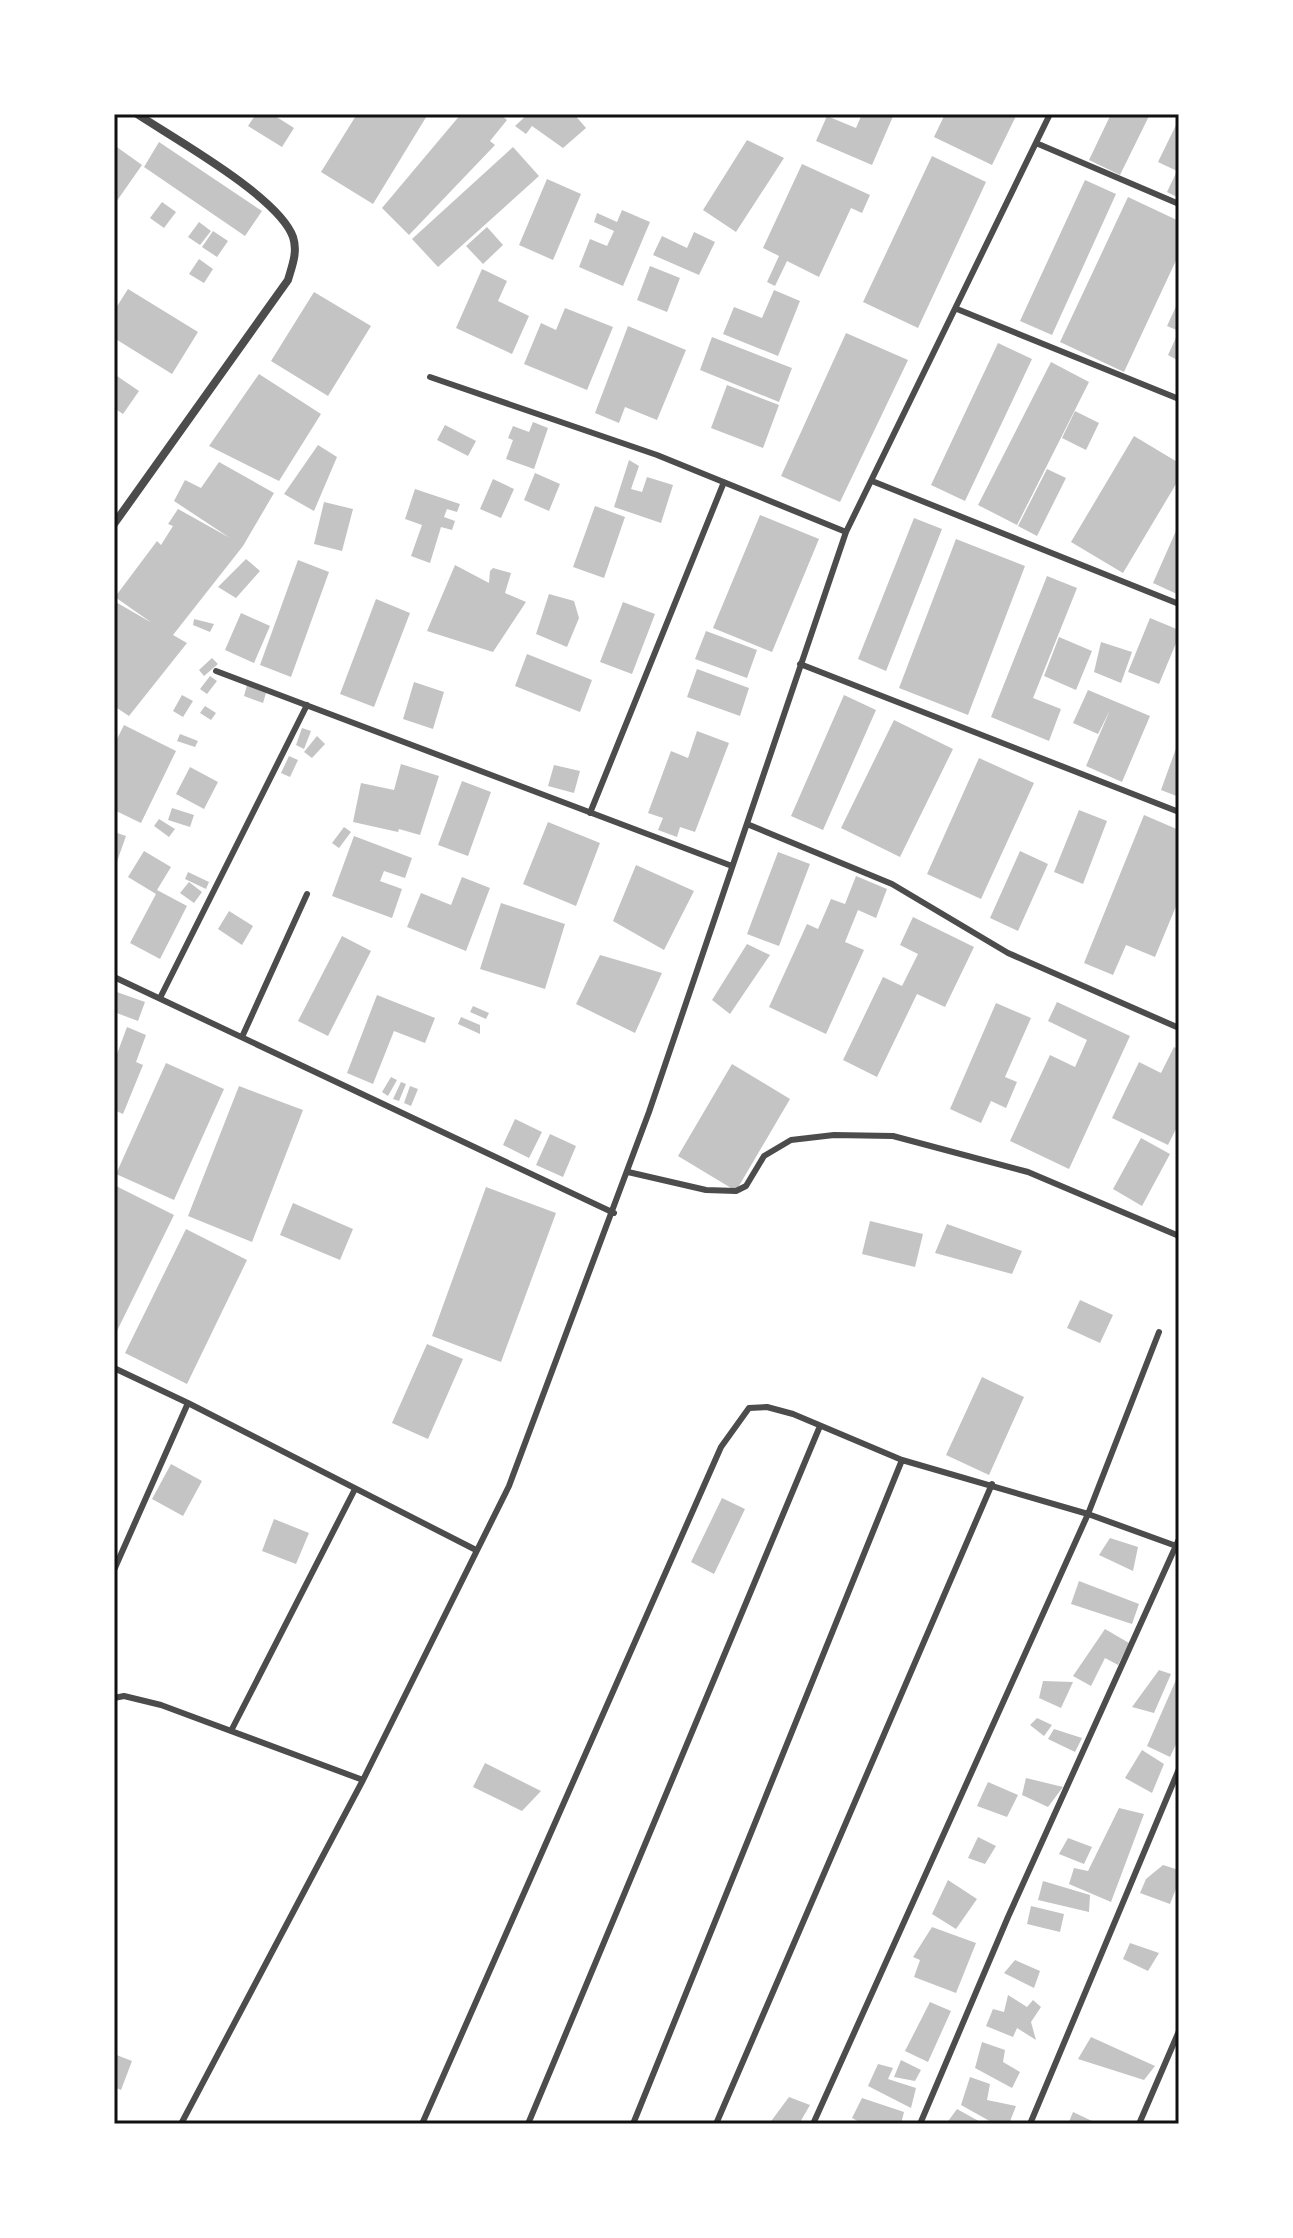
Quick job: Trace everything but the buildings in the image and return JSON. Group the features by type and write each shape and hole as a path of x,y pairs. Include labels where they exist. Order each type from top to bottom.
{"street":[{"path":"114,524 288,280 296,256 293,238 284,220 265,201 137,114"}],"lane":[{"path":"181,2124 363,1780 509,1486 614,1213 846,532 1050,114"},
{"path":"1036,143 1179,204"},
{"path":"957,309 1179,399"},
{"path":"430,377 657,455 846,532"},
{"path":"872,481 1179,604"},
{"path":"590,813 724,482"},
{"path":"800,664 1179,812"},
{"path":"216,671 732,866"},
{"path":"160,998 307,705"},
{"path":"747,824 892,884 1008,953 1179,1028"},
{"path":"242,1037 307,894"},
{"path":"114,977 614,1213"},
{"path":"628,1172 706,1190 736,1191 746,1186 764,1156 791,1140 834,1135 893,1136 1028,1172 1179,1236"},
{"path":"813,2124 1088,1514 1159,1332"},
{"path":"114,1368 476,1550"},
{"path":"114,1570 188,1403"},
{"path":"422,2124 721,1447 749,1408 767,1407 902,1460 992,1484 1178,1544 1008,1917 920,2124"},
{"path":"528,2124 820,1426"},
{"path":"633,2124 902,1460"},
{"path":"716,2124 992,1484"},
{"path":"231,1731 355,1489"},
{"path":"114,1698 124,1696 161,1705 363,1780"},
{"path":"1030,2124 1179,1769"},
{"path":"1139,2124 1179,2031"}]}
